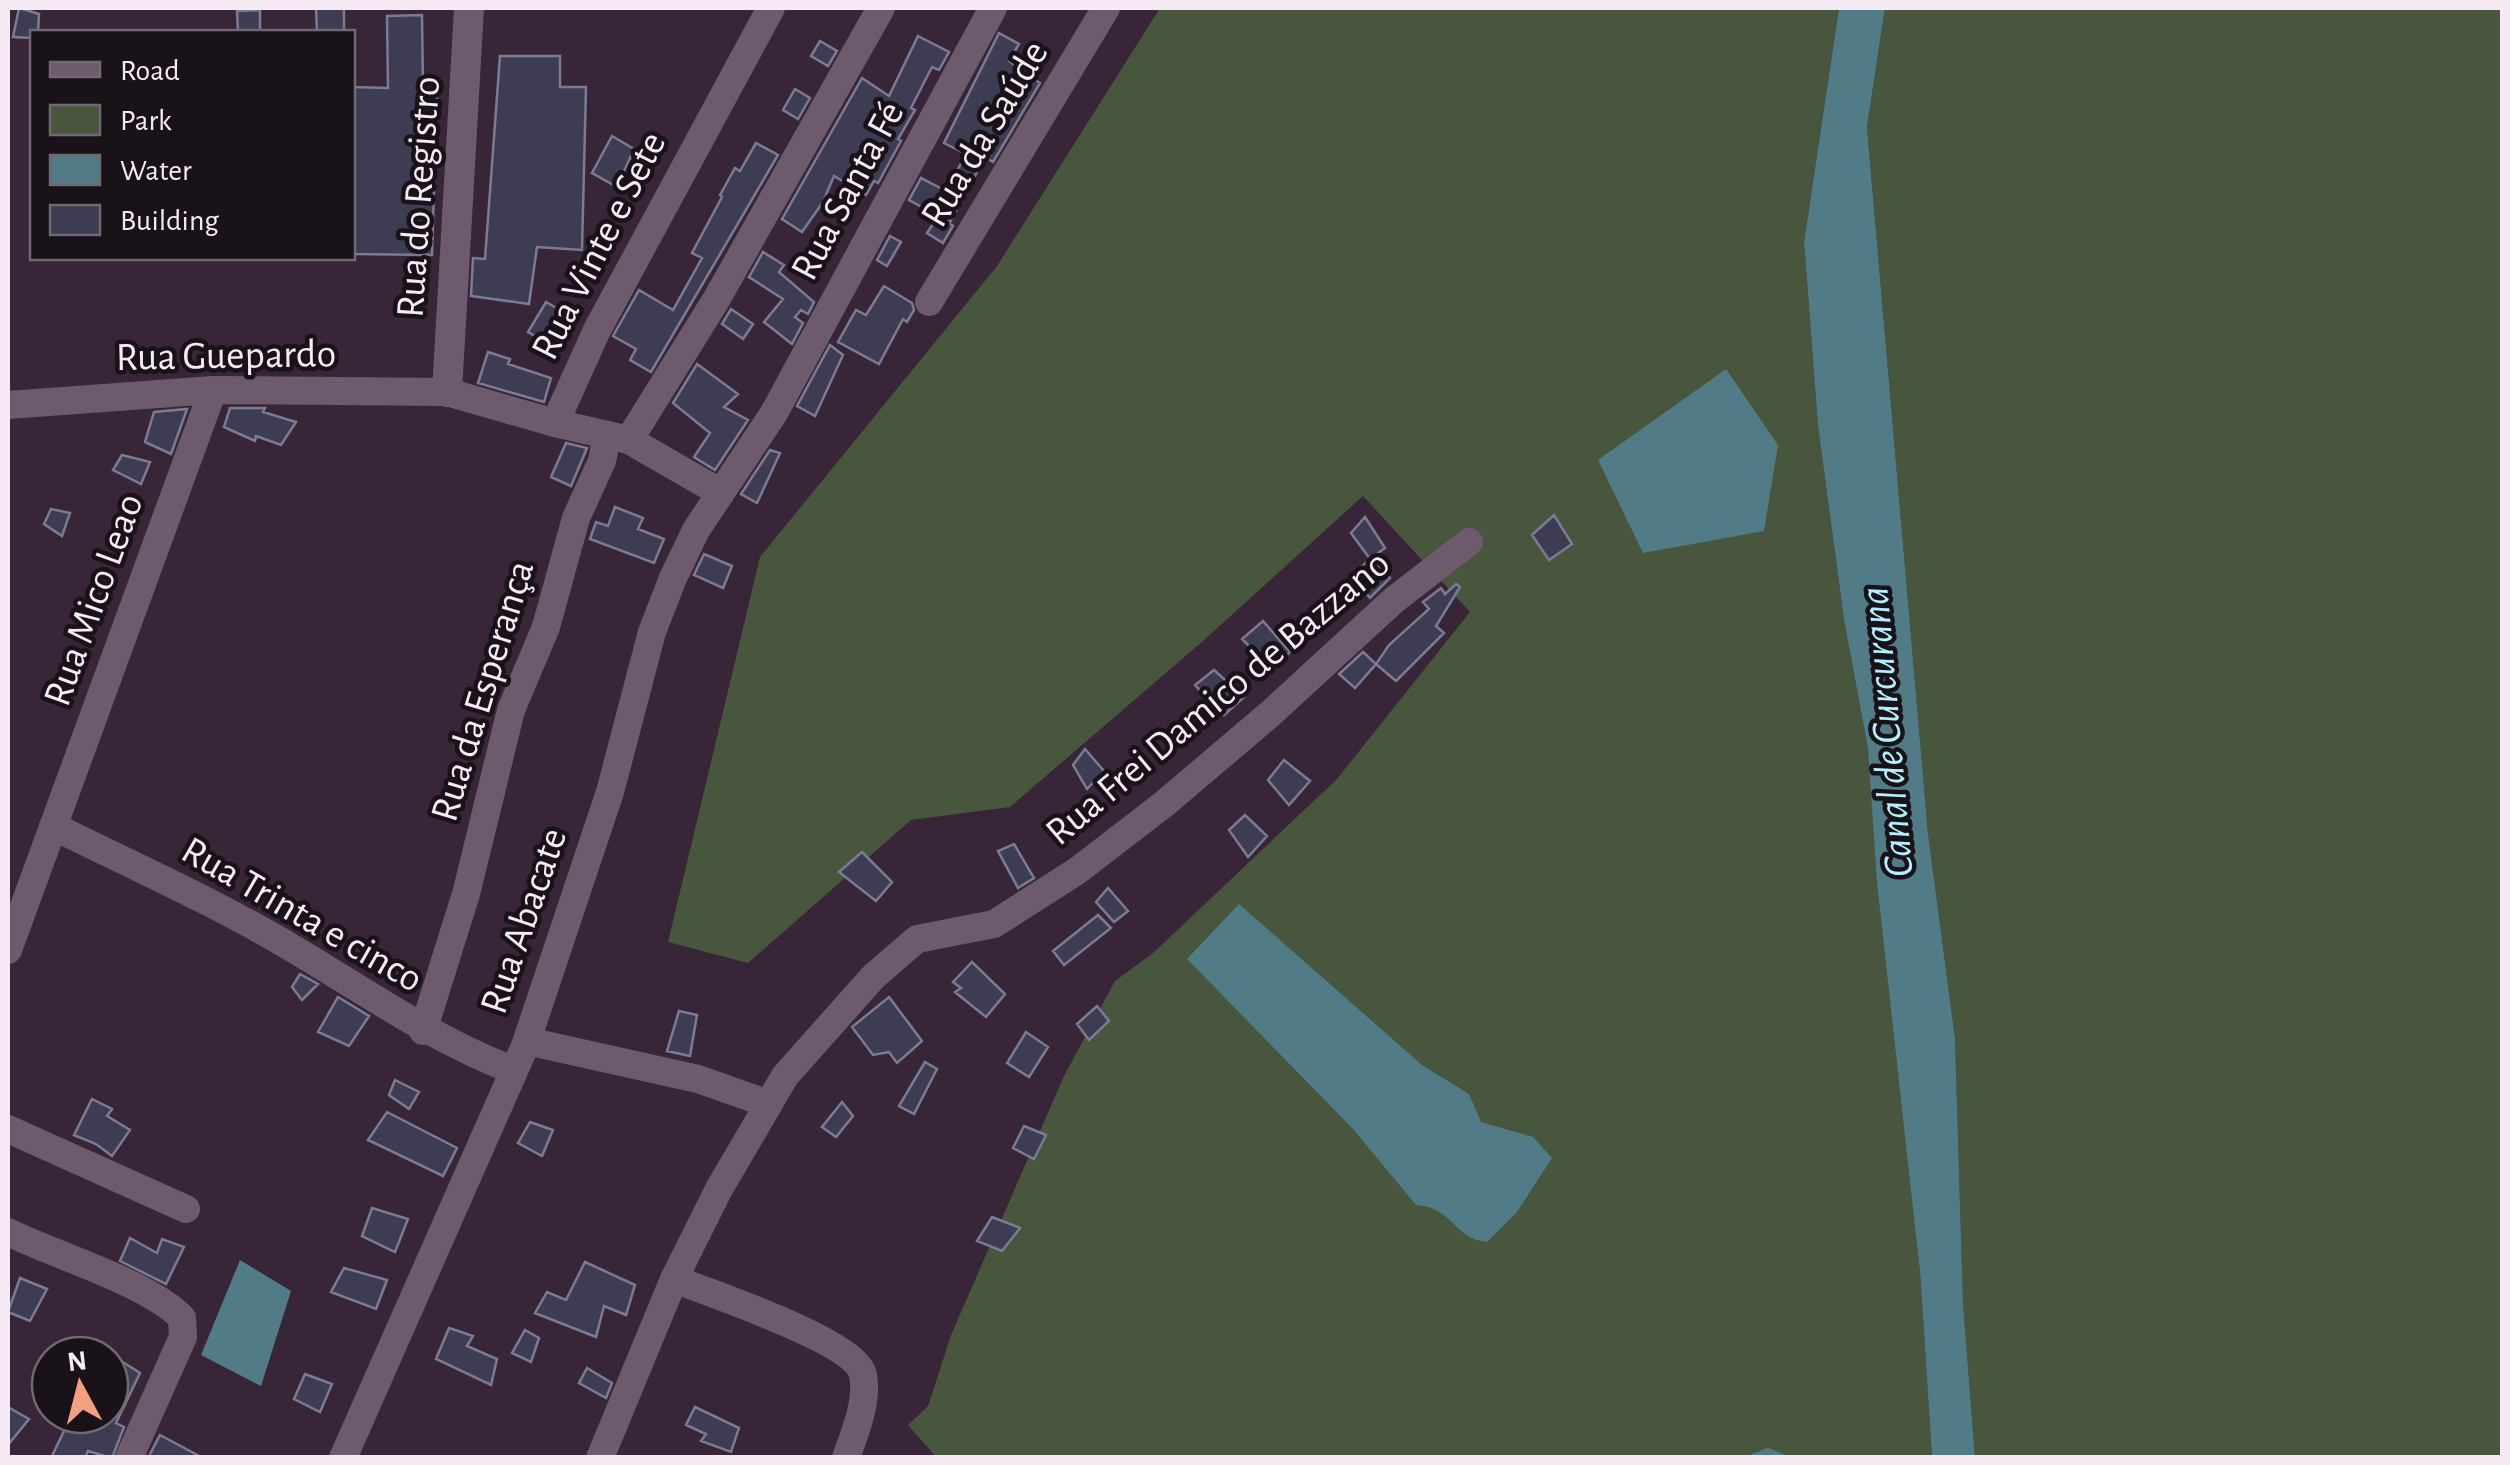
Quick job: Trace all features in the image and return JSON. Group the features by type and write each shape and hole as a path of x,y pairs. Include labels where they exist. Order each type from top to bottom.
{"street":[{"name":"Rua do Registro","path":"447,392 468,8"},
{"name":"Rua Vinte e Sete","path":"447,392 555,423 597,330 772,8"},
{"name":"Rua da Esperança","path":"423,1030 466,894 511,710 546,627 576,518 602,461 716,300 881,8"},
{"name":"Rua Santa Fé","path":"774,412 993,8"},
{"name":"Rua da Saúde","path":"929,302 1097,10"},
{"name":"Rua Guepardo","path":"8,405 213,390 447,392"},
{"name":"Rua Mico Leao","path":"8,950 213,390"},
{"name":"Rua Abacate","path":"343,1458 526,1040 610,792 652,632 696,530 774,412"},
{"path":"555,423 618,437 721,493"},
{"name":"Rua Frei Damico de Bazzano","path":"600,1458 674,1278 719,1189 785,1076 873,977 905,946 918,939 994,924 1077,871 1164,804 1270,714 1394,600 1469,542"},
{"name":"Rua Trinta e cinco","path":"53,826 230,914 423,1030 512,1070"},
{"path":"526,1040 698,1079 769,1104"},
{"path":"8,1128 186,1209"},
{"path":"8,1232 132,1287 174,1309 182,1318 183,1337 129,1458"},
{"path":"674,1278 810,1333 846,1352 862,1372 860,1418 846,1458"}],"green space":[{"path":"1160,8 1839,8 1804,242 1818,426 1844,620 1868,749 1920,1272 1932,1457 937,1458 908,1425 928,1406 951,1335 1064,1076 1115,981 1153,953 1337,779 1470,612 1363,496 1203,641 1010,807 911,820 748,963 668,942 760,557 997,266"},
{"path":"1885,8 2502,8 2502,1457 1975,1457 1963,1302 1955,1038 1928,833 1867,127"}],"water":[{"name":"Canal de Curcurana","path":"1839,8 1885,8 1867,127 1928,833 1955,1038 1963,1302 1975,1457 1932,1457 1920,1272 1877,882 1868,749 1844,620 1818,426 1804,242"},
{"path":"1726,369 1778,445 1764,531 1643,553 1598,460"},
{"path":"1239,904 1422,1065 1469,1094 1481,1122 1533,1137 1552,1158 1517,1212 1487,1242 1467,1235 1439,1212 1416,1205 1353,1129 1187,959"},
{"path":"240,1260 291,1291 261,1386 201,1355"}],"building":[{"path":"19,8 39,14 38,30 30,30 30,38 13,37"},
{"path":"316,8 344,8 344,30 317,30"},
{"path":"260,10 260,30 238,30 237,11"},
{"path":"422,15 423,89 437,89 432,255 355,254 355,87 388,88 387,16"},
{"path":"999,33 1019,44 1009,61 1040,83 993,162 985,157 950,222 909,200 921,178 946,191 966,154 944,143"},
{"path":"918,36 949,52 939,70 932,67 898,139 901,141 878,183 874,181 866,195 834,176 823,202 802,232 782,219 862,78 889,96"},
{"path":"820,41 837,51 828,66 811,56"},
{"path":"500,56 560,56 560,87 586,87 582,250 537,247 529,304 471,296 473,258 485,259"},
{"path":"795,89 810,98 798,119 783,110"},
{"path":"612,136 634,149 617,187 592,173"},
{"path":"756,143 778,155 651,372 630,360 636,349 613,336 639,290 673,310 702,258 692,253 720,195 735,168 740,171"},
{"path":"938,216 953,226 943,243 927,233"},
{"path":"890,236 901,242 887,266 877,260"},
{"path":"763,252 784,265 779,272 814,302 808,314 801,310 795,317 803,323 792,344 764,322 783,299 749,277"},
{"path":"884,286 912,303 914,310 907,322 903,319 879,364 838,342 856,310 866,315"},
{"path":"546,302 576,319 557,349 528,332"},
{"path":"731,309 753,324 743,339 722,324"},
{"path":"830,345 843,355 815,416 797,406"},
{"path":"488,352 510,359 508,364 551,378 544,402 478,383"},
{"path":"697,364 738,394 724,407 748,420 715,470 694,457 710,433 673,403"},
{"path":"230,408 265,408 263,412 296,422 281,445 256,436 255,441 224,427"},
{"path":"187,409 171,454 145,442 154,412"},
{"path":"566,443 587,448 571,486 551,477"},
{"path":"770,450 780,453 757,503 741,494"},
{"path":"122,455 150,462 141,484 113,470"},
{"path":"615,507 643,518 638,529 664,539 654,563 590,539 596,522 608,526"},
{"path":"51,509 70,513 62,536 44,524"},
{"path":"1554,515 1572,544 1549,560 1532,535"},
{"path":"1365,517 1385,548 1370,559 1351,533"},
{"path":"704,554 732,566 723,588 694,575"},
{"path":"1370,559 1390,578 1370,598 1352,576"},
{"path":"1456,584 1460,587 1436,626 1444,633 1396,681 1376,664 1389,645 1429,609 1423,602 1441,588 1445,594"},
{"path":"1263,621 1290,652 1273,670 1242,639"},
{"path":"1363,652 1376,664 1355,688 1339,674"},
{"path":"1214,670 1244,697 1224,715 1195,685"},
{"path":"1085,749 1104,771 1087,789 1073,765"},
{"path":"1284,760 1310,781 1289,805 1268,780"},
{"path":"1245,815 1267,836 1248,857 1229,830"},
{"path":"1014,844 1034,878 1018,888 998,851"},
{"path":"862,852 892,882 876,901 839,872"},
{"path":"1108,888 1128,911 1114,922 1096,902"},
{"path":"1098,915 1111,928 1064,965 1053,951"},
{"path":"972,962 1005,994 986,1017 955,992 961,988 953,982"},
{"path":"300,974 318,984 302,1000 292,987"},
{"path":"338,997 369,1016 349,1046 318,1032"},
{"path":"889,997 922,1041 897,1063 889,1052 873,1055 852,1027"},
{"path":"1097,1006 1109,1021 1089,1040 1077,1024"},
{"path":"679,1011 697,1015 690,1056 667,1051"},
{"path":"1026,1032 1048,1047 1029,1077 1007,1063"},
{"path":"925,1062 937,1069 914,1114 899,1106"},
{"path":"395,1080 419,1092 409,1109 389,1095"},
{"path":"92,1099 112,1109 107,1116 130,1130 112,1156 74,1135"},
{"path":"842,1102 853,1116 836,1137 822,1127"},
{"path":"387,1112 457,1148 443,1176 368,1140"},
{"path":"530,1122 553,1130 542,1156 518,1143"},
{"path":"1024,1126 1046,1135 1034,1159 1013,1148"},
{"path":"372,1208 408,1219 395,1252 362,1236"},
{"path":"992,1217 1020,1228 1002,1251 977,1241"},
{"path":"130,1238 157,1253 162,1239 184,1247 166,1284 120,1261"},
{"path":"585,1262 635,1285 626,1315 604,1306 596,1337 535,1313 547,1292 566,1300"},
{"path":"344,1268 387,1280 376,1309 331,1292"},
{"path":"20,1278 47,1289 30,1321 8,1312"},
{"path":"449,1328 473,1336 467,1346 497,1359 491,1385 436,1359"},
{"path":"525,1330 539,1338 531,1362 512,1353"},
{"path":"130,1367 140,1373 130,1394"},
{"path":"587,1368 612,1383 606,1398 579,1383"},
{"path":"305,1374 332,1384 320,1412 294,1399"},
{"path":"8,1407 29,1419 8,1445"},
{"path":"695,1407 739,1428 731,1452 701,1441 706,1434 686,1425"},
{"path":"62,1435 121,1435 112,1458 88,1451 85,1458 51,1458"},
{"path":"160,1435 203,1458 148,1458"}],"waterway":[{"path":"1750,1458 1768,1451 1784,1458"}]}
